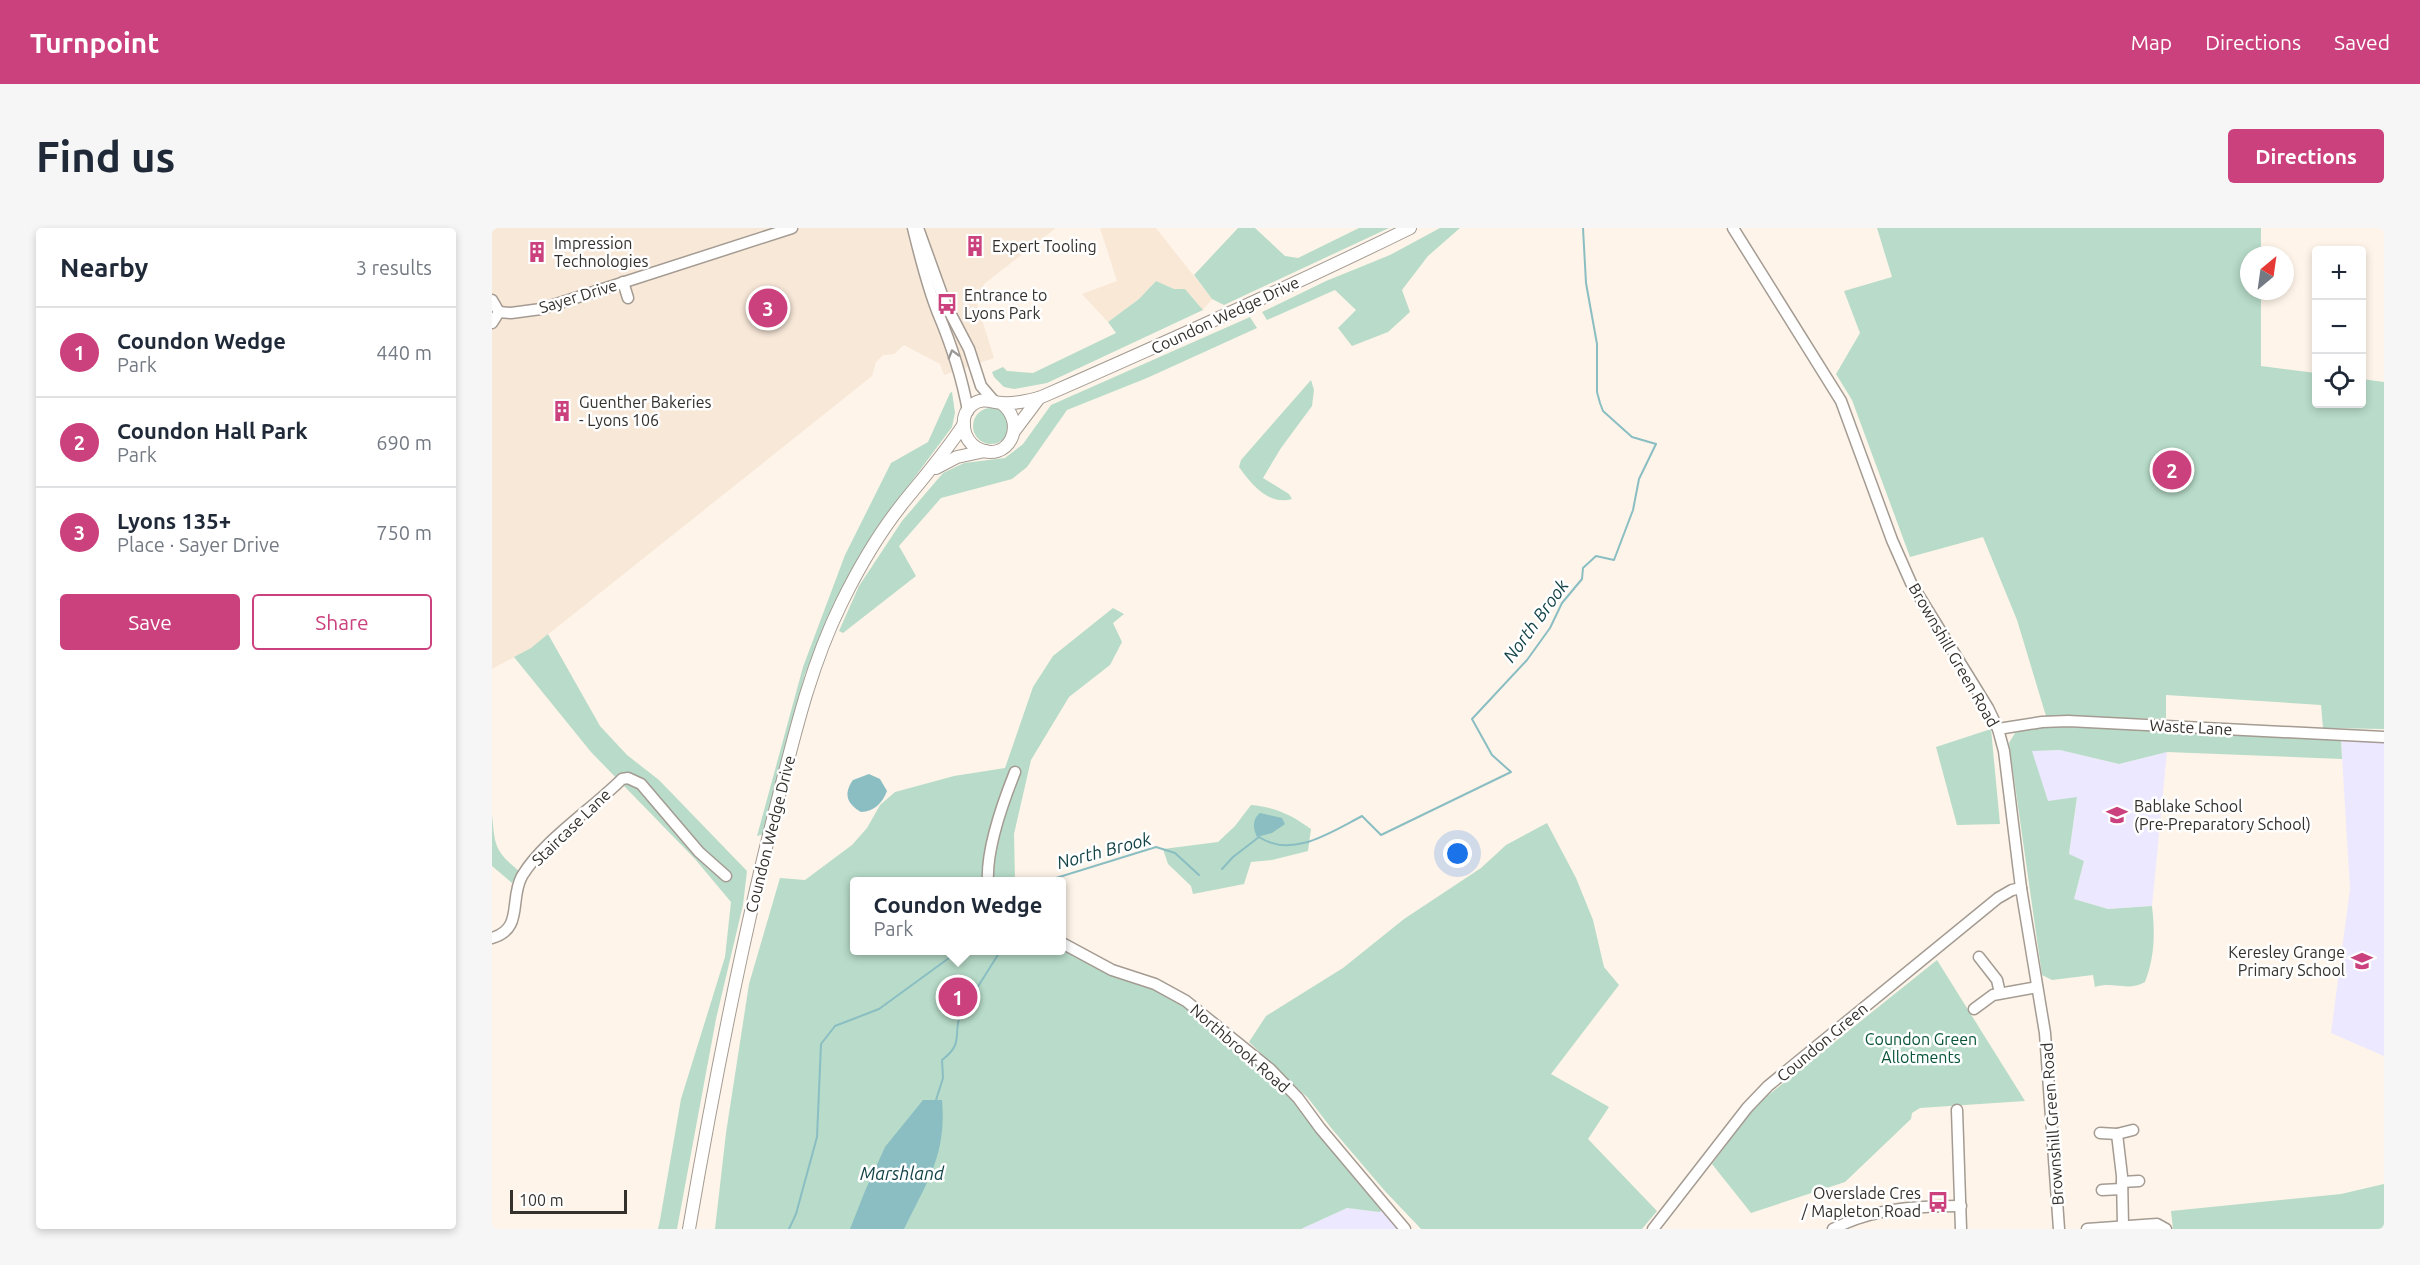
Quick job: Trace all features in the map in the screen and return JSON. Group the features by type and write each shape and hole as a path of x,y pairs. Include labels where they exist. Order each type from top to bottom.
{"main road":[{"name":"Coundon Wedge Drive","path":"689,1229 725,1032 753,898 808,688 833,622 872,548 902,504 932,471 964,424 968,411 978,402 1039,398 1249,305 1410,228"},
{"name":"Coundon Wedge Drive","path":"932,471 957,457 1004,448 1039,398"},
{"path":"997,401 1012,413 1015,430"},
{"path":"964,424 966,437 970,443 985,451"}],"street":[{"name":"Sayer Drive","path":"499,312 541,309 792,228"},
{"path":"913,228 938,312 947,331 968,411"},
{"path":"918,228 945,303 969,349 981,386 997,401"},
{"name":"Brownshill Green Road","path":"1733,228 1841,402 1892,540 1911,583 1988,708 1998,729 2004,752 2021,888 2045,1033 2059,1229"},
{"path":"623,282 628,298"},
{"path":"492,300 499,312 492,323"},
{"name":"Waste Lane","path":"1998,729 2042,722 2068,721 2384,738"},
{"path":"988,877 987,870 1003,800 1015,772"},
{"name":"Staircase Lane","path":"492,938 504,933 512,924 517,888 523,875 546,847 622,779 628,778 641,784 699,852 726,876"},
{"name":"Coundon Green","path":"1653,1229 1747,1108 1768,1086 1998,898 2021,888"},
{"name":"Northbrook Road","path":"1066,945 1112,970 1155,984 1186,1001 1270,1069 1298,1098 1320,1128 1405,1229"},
{"path":"1979,957 1997,980 2000,993"},
{"path":"1974,1010 1993,995 2037,987"},
{"path":"1957,1110 1961,1229"},
{"path":"2100,1133 2117,1134 2133,1130"},
{"path":"2117,1134 2123,1226"},
{"path":"2102,1190 2139,1181"},
{"path":"1833,1229 1858,1219 1917,1206 1961,1206"},
{"path":"1847,1229 1858,1219"},
{"path":"2087,1229 2161,1226"}],"shaded area":[{"path":"492,228 1056,228 984,284 977,304 994,358 944,375 940,364 904,345 894,354 883,355 876,362 872,376 531,648 492,669"},
{"path":"1100,228 1156,228 1212,299 1203,310 1185,289 1174,289 1156,281 1139,299 1108,322 1082,294 1117,281"},
{"name":"Keresley Grange Primary School","path":"2341,740 2384,742 2384,1056 2331,1033 2350,889"},
{"name":"Bablake School (Pre-Preparatory School)","path":"2060,750 2119,764 2167,752 2152,906 2108,909 2074,899 2084,861 2069,855 2077,798 2048,801 2031,751"},
{"path":"1347,1208 1379,1212 1383,1210 1405,1229 1301,1229"}],"green space":[{"path":"1238,228 1255,228 1285,256 1298,258 1359,228 1389,228 1224,305 1212,299 1194,275"},
{"path":"1440,228 1460,228 1428,256 1402,290 1410,312 1388,332 1352,346 1338,328 1356,310 1335,290 1267,320 1262,312 1326,281 1390,255"},
{"path":"1877,228 2261,228 2261,246 2240,246 2240,300 2261,300 2261,366 2312,372 2312,408 2366,408 2366,380 2384,382 2384,729 2323,728 2321,705 2166,695 2166,719 2046,716 2017,620 1983,537 1910,557 1852,400 1836,374 1860,333 1844,291 1892,277"},
{"path":"1156,281 1174,289 1185,289 1203,310 1047,383 1014,389 1004,387 994,377 992,372 1003,367 1007,371 1033,373 1116,333 1108,322 1139,299"},
{"path":"1250,317 1257,328 1147,378 1067,410 1027,467 1012,479 941,498 899,546 916,576 843,633 839,631 859,586 902,521 943,473 964,463 1005,458 1023,444 1051,405"},
{"path":"1311,380 1314,390 1312,406 1281,448 1263,478 1289,494 1292,499 1276,499 1261,492 1249,480 1239,467 1241,460"},
{"path":"952,392 955,413 952,427 894,505 837,600 805,674 764,834 757,836 803,667 845,555 891,463 928,442"},
{"path":"991,408 1004,413 1009,426 1004,439 991,444 978,439 973,426 978,413"},
{"path":"1113,608 1124,614 1113,623 1122,642 1110,665 1069,697 1031,760 1014,834 1015,877 850,877 850,955 1066,955 1066,951 1153,988 1184,1006 1267,1073 1294,1102 1383,1210 1379,1212 1347,1208 1301,1229 715,1229 726,1133 749,984 780,878 805,880 852,845 867,828 880,805 895,792 954,776 1005,768 1033,687 1053,656"},
{"path":"548,634 600,726 627,755 659,780 747,871 743,905 716,1019 677,1229 658,1229 681,1099 725,957 731,902 695,859 591,752 514,657 531,648"},
{"path":"2047,725 2341,740 2342,759 2167,752 2119,764 2060,750 2032,751 2048,801 2077,797 2069,854 2084,861 2074,899 2108,909 2152,906 2153,944 2151,963 2145,982 2132,986 2102,985 2095,987 2093,975 2052,980 2042,975 2009,743 2015,733"},
{"path":"1991,729 2000,824 1957,825 1936,747"},
{"path":"1251,805 1283,812 1311,829 1308,851 1272,860 1251,862 1244,884 1193,894 1191,886 1168,864 1163,849 1218,842 1235,826"},
{"path":"492,814 497,847 519,871 512,883 492,866"},
{"path":"1547,823 1576,878 1593,920 1604,967 1619,985 1551,1074 1609,1107 1588,1139 1657,1211 1642,1229 1421,1229 1384,1190 1308,1098 1249,1042 1266,1016 1343,968 1404,919 1481,868 1506,845"},
{"name":"Coundon Green Allotments","path":"1937,960 2025,1101 1920,1108 1912,1113 1911,1119 1845,1182 1751,1213 1712,1164 1747,1117 1766,1097"},
{"path":"2384,1184 2384,1229 2173,1229 2171,1211 2341,1194"}],"water":[{"path":"869,774 880,779 887,791 877,806 861,812 852,806 847,794 853,780"},
{"path":"1260,813 1282,818 1285,824 1272,833 1257,837 1254,824"},
{"name":"Marshland","path":"923,1100 942,1100 941,1136 934,1167 904,1229 850,1229 885,1147"}],"waterway":[{"name":"North Brook","path":"1222,869 1233,857 1259,837 1272,843 1298,844 1311,841 1362,816 1381,835 1511,772 1492,755 1472,719 1527,660 1550,628 1562,603 1582,579 1583,568 1596,556 1614,560 1633,510 1639,479 1656,444 1632,437 1603,411 1600,403 1597,392 1597,344 1586,283 1583,228"},
{"name":"North Brook","path":"1059,877 1156,847 1175,853 1199,875"},
{"name":"North Brook","path":"789,1229 796,1214 817,1137 821,1044 835,1026 879,1009 953,955"},
{"name":"North Brook","path":"936,1100 943,1078 942,1060 956,1044 960,1015 998,955"}],"place":[{"name":"Expert Tooling","path":"975,246"},
{"name":"Impression Technologies","path":"537,252"},
{"name":"Entrance to Lyons Park","path":"947,304"},
{"name":"Lyons 135+","path":"768,308"},
{"name":"Guenther Bakeries - Lyons 106","path":"562,411"},
{"name":"Coundon Hall Park","path":"2172,470"},
{"name":"Bablake School (Pre-Preparatory School)","path":"2117,815"},
{"name":"Keresley Grange Primary School","path":"2362,961"},
{"name":"Coundon Wedge","path":"958,997"},
{"name":"Overslade Cres / Mapleton Road","path":"1938,1202"}]}
